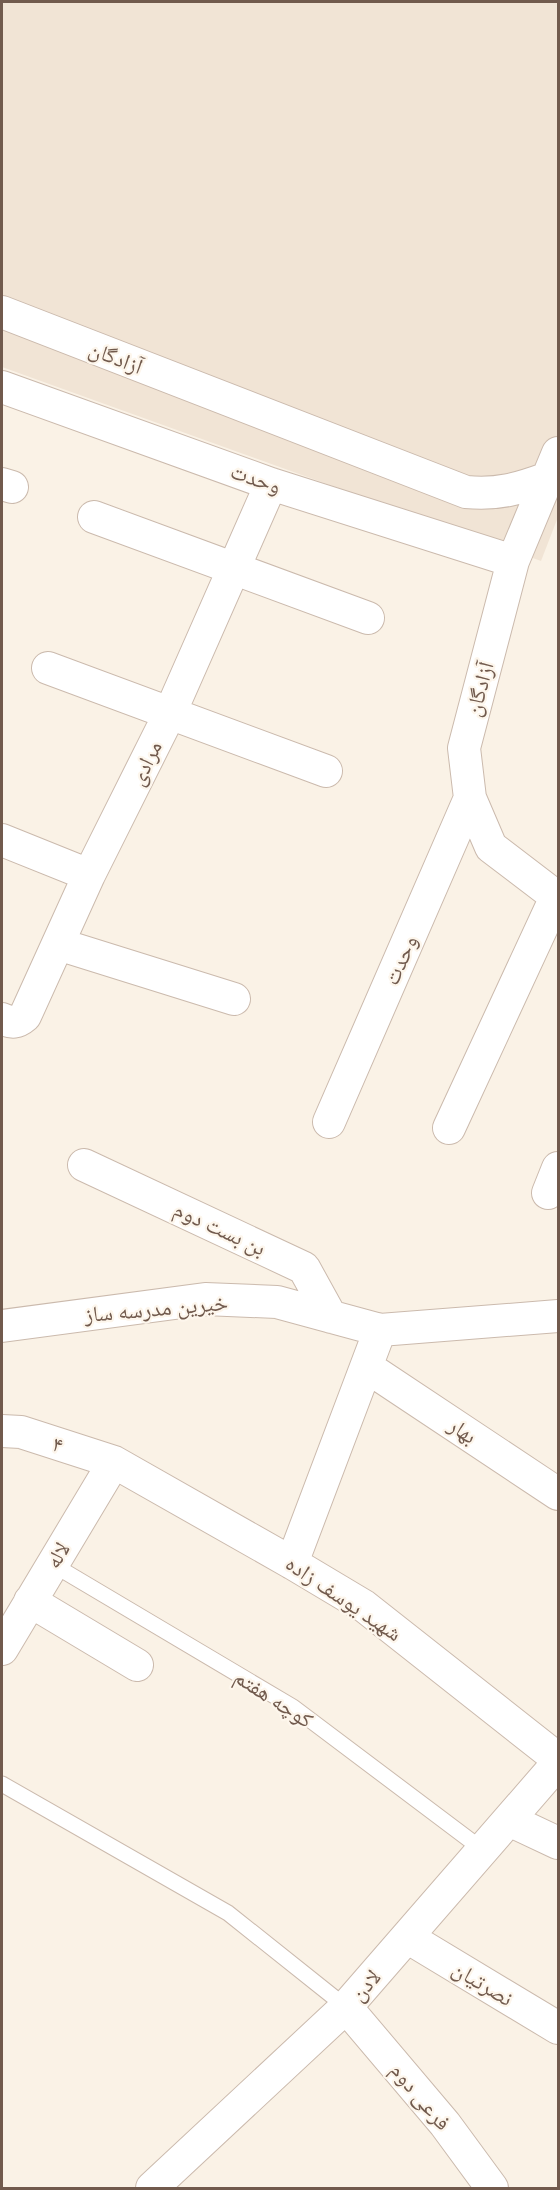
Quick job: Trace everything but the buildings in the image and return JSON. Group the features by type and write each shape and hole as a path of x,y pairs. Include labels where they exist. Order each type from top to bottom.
{"street":[{"name":"آزادگان","path":"2,312 466,492 488,494 512,491 553,466"},
{"name":"وحدت","path":"2,387 271,484 513,561"},
{"name":"آزادگان","path":"553,466 513,561 464,748 470,798 491,847 557,898"},
{"name":"مرادی","path":"2,1019 10,1023 18,1022 25,1016 89,875 170,713 271,484"},
{"path":"94,517 368,618"},
{"path":"48,668 326,771"},
{"name":"وحدت","path":"329,1122 470,798"},
{"path":"2,840 89,875"},
{"path":"449,1128 557,898"},
{"path":"58,944 234,999"},
{"name":"بن بست دوم","path":"84,1165 304,1268 331,1317"},
{"name":"خیرین مدرسه ساز","path":"2,1326 205,1299 277,1302 380,1330 558,1316"},
{"path":"292,1563 380,1330"},
{"name":"بهار","path":"367,1366 558,1494"},
{"name":"۴","path":"2,1431 21,1432 114,1462"},
{"name":"شهید یوسف زاده","path":"114,1462 364,1606 558,1761"},
{"name":"لاله","path":"2,1649 114,1462"},
{"path":"30,1601 137,1665"},
{"name":"لادن","path":"152,2188 346,2007 558,1761"},
{"path":"509,1820 558,1843"},
{"name":"نصرتیان","path":"407,1937 558,2028"},
{"name":"فرعی دوم","path":"346,2007 445,2124 492,2188"}],"lane":[{"name":"کوچه هفتم","path":"52,1564 293,1707 483,1850"},
{"path":"2,1784 228,1913 346,2007"}],"shaded area":[{"path":"2,2 558,2 558,517 541,561 2,367"}]}
